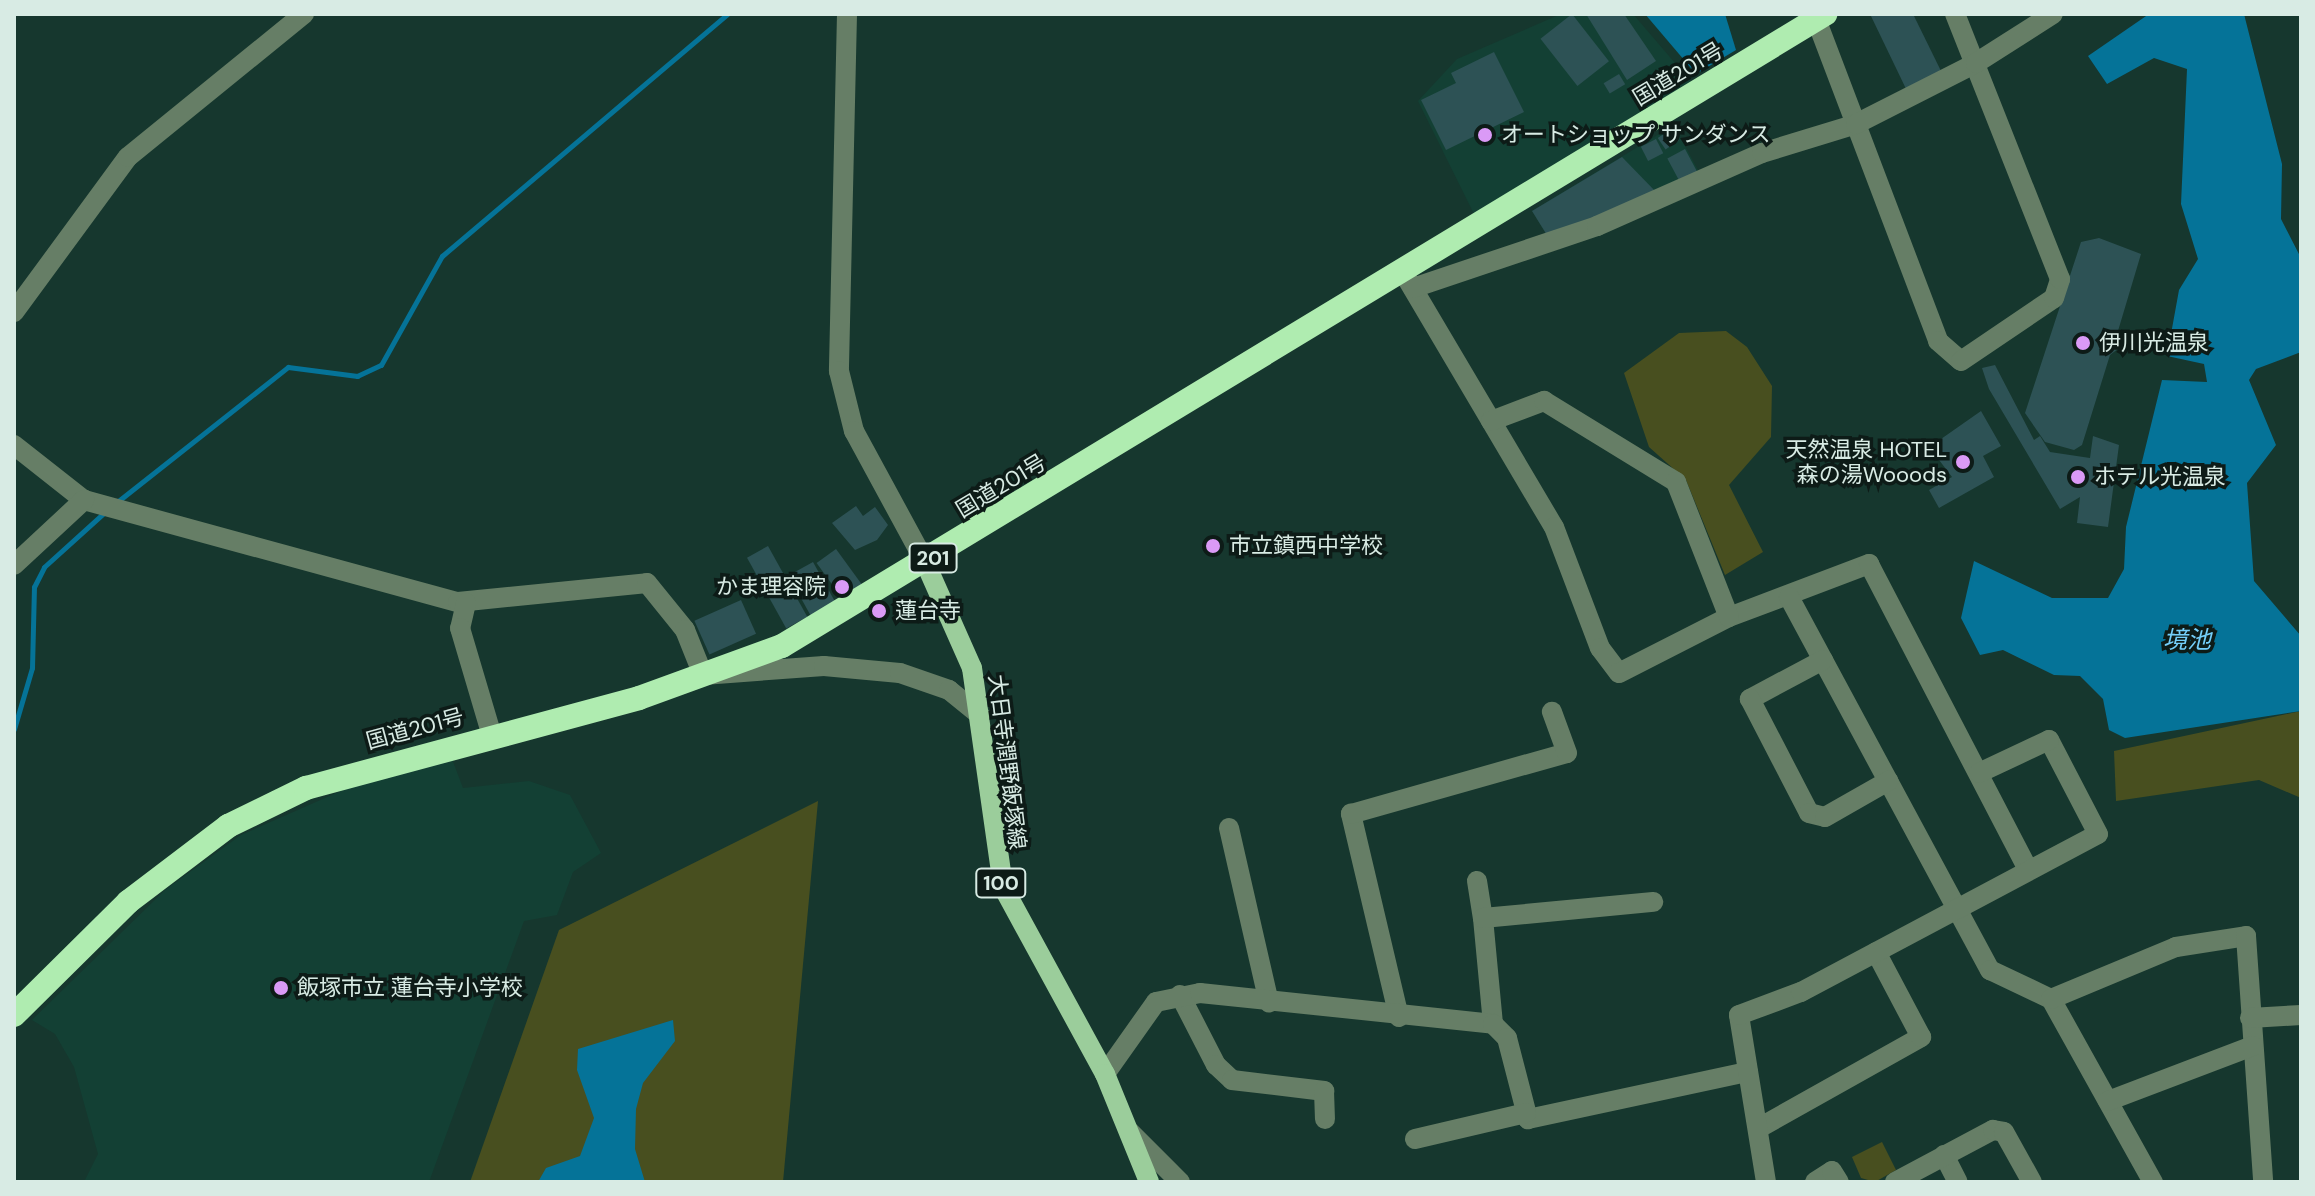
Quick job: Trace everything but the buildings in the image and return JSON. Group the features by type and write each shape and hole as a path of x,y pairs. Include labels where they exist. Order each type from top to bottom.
{"highway":[{"name":"国道201号","path":"14,1015 128,902 228,826 306,788 703,675 782,646 1408,280 1821,17"}],"main road":[{"name":"大日寺潤野飯塚線","path":"925,562 957,622 980,715 1003,887 1105,1074 1149,1182"}],"street":[{"path":"14,312 128,157 304,14"},
{"path":"847,14 839,371 854,431 925,562"},
{"path":"1821,17 1856,124 1938,341 1953,359 1969,359 2054,298 2060,279 1955,14"},
{"path":"2028,870 1869,564 1789,597 1729,617 1619,673 1600,648 1554,527 1408,280 1597,226 1762,153 1856,124 1976,63 2053,14"},
{"path":"1491,421 1544,401 1676,482 1729,617"},
{"path":"14,445 84,500 466,603 647,583 685,630 703,675 824,666 900,673 949,690 980,715"},
{"path":"14,565 84,500"},
{"path":"1789,597 1990,970 2051,999 2153,1182"},
{"path":"466,603 460,628 492,736"},
{"path":"1823,660 1750,699 1809,813 1825,817 1888,781"},
{"path":"1399,1017 1351,814 1567,753 1552,712"},
{"path":"1766,1182 1739,1015 1876,952 2098,834 2049,740 1979,773"},
{"path":"1229,828 1269,1002"},
{"path":"1477,881 1493,1024 1507,1038 1528,1119 1748,1072"},
{"path":"1483,918 1653,902"},
{"path":"2051,999 2176,947 2246,936 2263,1182"},
{"path":"1759,1128 1921,1037 1876,952"},
{"path":"1105,1074 1156,1002 1180,995 1493,1024"},
{"path":"1180,995 1216,1065 1232,1080 1324,1091 1325,1119"},
{"path":"2250,1018 2301,1015"},
{"path":"2108,1101 2253,1046"},
{"path":"1415,1139 1526,1113"},
{"path":"1895,1182 1993,1130 2004,1132 2032,1182"},
{"path":"1130,1132 1180,1182"},
{"path":"1944,1155 1958,1182"},
{"path":"1815,1182 1832,1171 1839,1182"}],"shaded area":[{"path":"1561,14 1633,14 1693,84 1475,216 1418,101 1457,59"},
{"path":"1674,125 1701,176 1550,240 1532,211"},
{"path":"1726,331 1747,347 1772,386 1771,437 1729,485 1763,552 1725,575 1686,480 1649,447 1624,373 1679,333"},
{"path":"2301,711 2301,798 2259,780 2116,801 2114,751"},
{"name":"飯塚市立 蓮台寺小学校","path":"452,759 463,788 529,781 570,795 601,853 573,872 557,915 524,921 429,1182 84,1182 98,1154 74,1067 55,1034 32,1020 165,890 241,835 350,787"},
{"path":"818,801 783,1182 470,1182 559,930"},
{"path":"1882,1142 1896,1170 1875,1182 1861,1178 1852,1157"}],"water":[{"path":"1645,14 1725,14 1736,50 1696,74"},
{"name":"境池","path":"2149,14 2244,14 2282,164 2281,219 2301,258 2301,352 2256,369 2249,380 2276,445 2247,483 2254,581 2301,636 2301,711 2125,738 2109,730 2103,699 2080,676 2054,675 2003,650 1980,655 1961,618 1974,561 2052,598 2108,598 2124,569 2126,527 2162,380 2207,382 2204,364 2167,356 2179,290 2198,259 2181,204 2187,69 2154,58 2107,84 2088,56"},
{"path":"673,1020 675,1041 643,1083 636,1109 635,1149 645,1182 538,1182 546,1168 580,1156 594,1118 577,1070 578,1049"}],"waterway":[{"path":"117,502 288,367 357,376 381,365 442,256 727,14"},
{"path":"14,729 32,668 34,587 44,567 106,511"}],"place":[{"name":"オートショップ サンダンス","path":"1485,135"},
{"name":"伊川光温泉","path":"2083,343"},
{"name":"天然温泉 HOTEL 森の湯Wooods","path":"1963,462"},
{"name":"ホテル光温泉","path":"2078,477"},
{"name":"市立鎮西中学校","path":"1213,546"},
{"name":"かま理容院","path":"842,587"},
{"name":"蓮台寺","path":"879,611"},
{"name":"飯塚市立 蓮台寺小学校","path":"281,988"}]}
